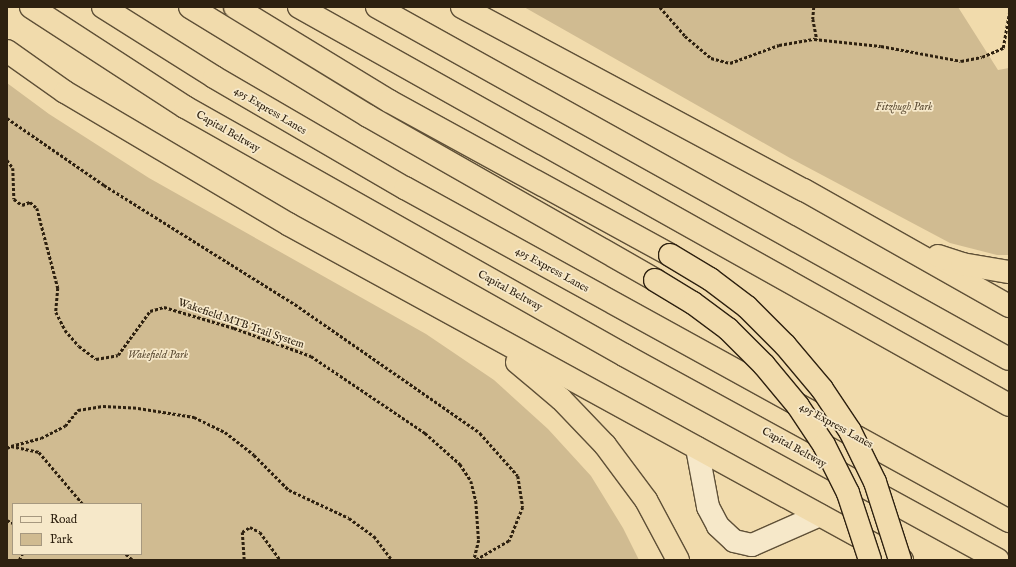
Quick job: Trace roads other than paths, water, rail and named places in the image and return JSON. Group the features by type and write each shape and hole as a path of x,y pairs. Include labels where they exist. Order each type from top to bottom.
{"highway":[{"name":"Capital Beltway","path":"31,7 185,107 617,351 998,560"},
{"name":"495 Express Lanes","path":"103,7 214,78 372,169 1009,521"},
{"path":"190,7 368,116 655,280 693,303 728,329 764,365 798,406 824,445 848,494 870,560"},
{"path":"235,7 389,101 670,255 710,279 747,307 785,345 822,389 850,431 876,482 901,560"},
{"path":"299,7 1009,405"},
{"path":"377,7 1009,359"},
{"path":"462,7 804,190 863,225 1009,306"},
{"path":"7,51 65,92 181,163 405,289 901,560"},
{"path":"863,225 962,264 1009,272"},
{"path":"405,289 508,356 561,399 605,445 641,494 678,560"}],"lane":[{"path":"697,448 708,507 718,526 734,541 752,545 820,515"}],"park label":[{"name":"Fitzhugh Park","path":"904,107"},
{"name":"Wakefield Park","path":"158,355"}]}
